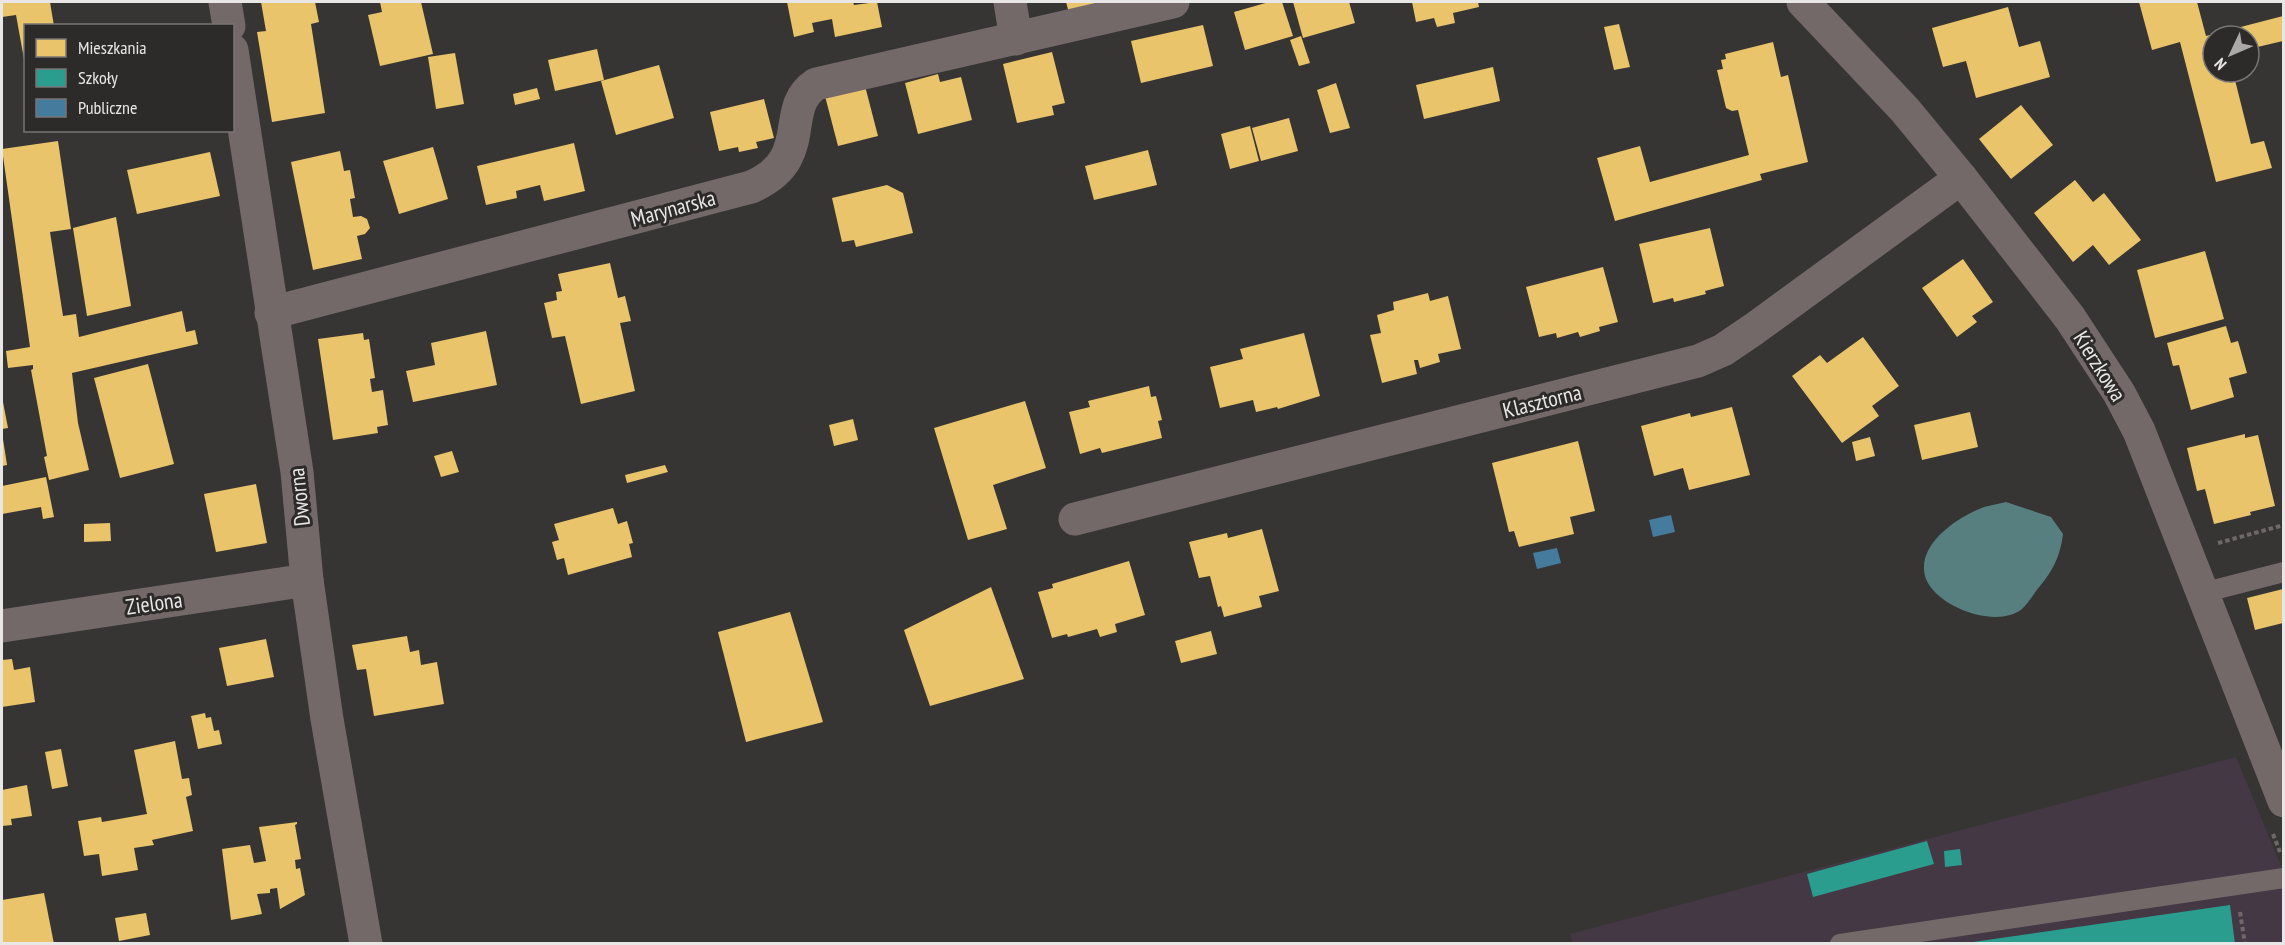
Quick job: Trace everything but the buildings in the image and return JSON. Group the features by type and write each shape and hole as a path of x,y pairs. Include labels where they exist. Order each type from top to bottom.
{"street":[{"path":"225,2 229,24"},
{"path":"1010,2 1016,39"},
{"name":"Marynarska","path":"272,313 751,187 768,180 789,155 799,108 807,89 816,84 1173,2"},
{"name":"Kierzkowa","path":"1803,2 1905,110 1961,178 2070,318 2119,393 2139,431 2283,801"},
{"name":"Dworna","path":"234,63 297,472 307,580 327,719 366,944"},
{"name":"Klasztorna","path":"1076,519 1698,362 1723,350 1754,329 1961,178"},
{"name":"Zielona","path":"2,626 307,580"}],"lane":[{"path":"2202,593 2283,572"},
{"path":"1840,944 2283,878"}],"path":[{"path":"2216,543 2283,525"}],"shaded area":[{"path":"2236,757 2281,866 2283,943 1573,944 1570,934"}],"water":[{"path":"2006,502 2051,517 2063,534 2057,558 2047,577 2022,609 2011,615 1984,616 1955,607 1943,599 1926,579 1924,567 1926,555 1940,534 1951,525 1984,507"}]}
